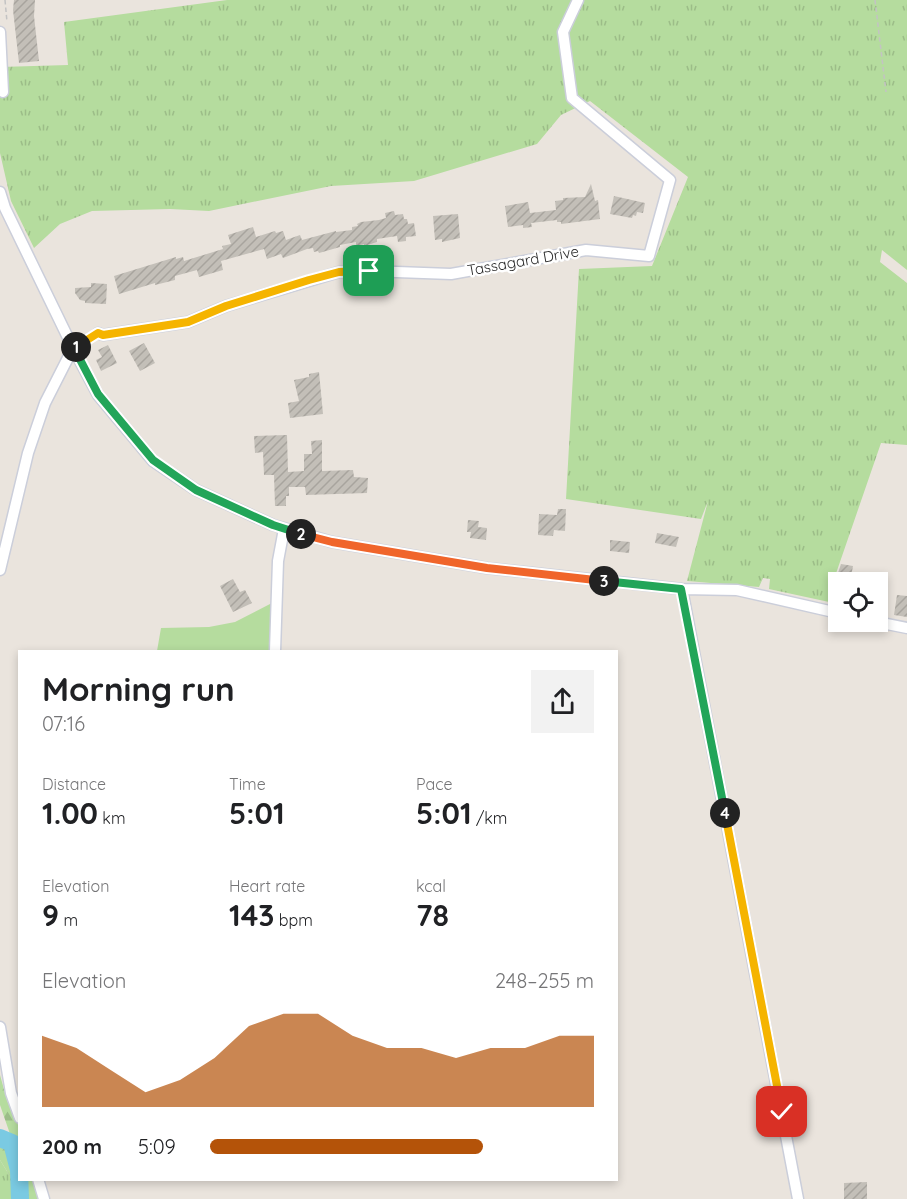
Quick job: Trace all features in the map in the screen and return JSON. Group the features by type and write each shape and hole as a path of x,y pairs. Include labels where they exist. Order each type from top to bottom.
{"street":[{"name":"Tassagard Drive","path":"98,333 103,335 188,322 226,306 339,272 451,274 586,250 650,256 670,180 572,98 563,32 578,0"},
{"path":"0,32 3,92"},
{"path":"0,192 5,208 98,394 153,460 196,490 284,529 332,542 487,568 681,589 738,590 828,611"},
{"path":"0,570 28,453 45,403 74,348"},
{"path":"275,650 278,561 284,529"},
{"path":"681,589 798,1199"},
{"path":"888,624 907,627"},
{"path":"0,1027 11,1093 18,1112"},
{"path":"39,1181 44,1199"}],"path":[{"path":"875,0 886,92"},
{"path":"74,348 98,333"}],"green space":[{"path":"227,0 907,0 907,270 882,250 880,262 907,283 907,445 881,443 837,572 828,572 828,602 769,589 770,579 763,578 759,587 687,581 708,501 701,519 566,499 579,269 652,266 688,177 590,101 561,115 537,144 414,181 331,186 209,211 170,209 92,211 60,224 34,248 11,201 0,153 0,67 68,65 64,22"},
{"path":"270,604 281,604 281,650 157,650 161,628 209,627 235,622"},
{"path":"0,1075 7,1100 18,1125 18,1148 10,1134 0,1105"},
{"path":"0,1143 9,1147 15,1170 13,1181 0,1160"},
{"path":"0,1160 13,1181 16,1199 0,1199"},
{"path":"22,1181 38,1181 42,1199 24,1199"}],"building":[{"path":"14,0 35,0 34,16 39,61 19,63"},
{"path":"591,184 595,201 598,200 600,219 561,224 557,220 531,223 532,227 523,228 523,225 508,227 505,206 528,202 530,213 556,210 555,201 563,200 563,198 585,197"},
{"path":"614,196 645,203 643,213 637,212 632,218 610,214"},
{"path":"394,211 395,215 403,214 408,224 414,223 416,236 406,237 406,241 398,242 397,236 377,239 377,242 364,246 364,244 356,246 356,242 319,253 314,252 313,248 283,258 281,254 267,259 264,249 221,261 223,270 199,277 197,270 175,276 175,280 155,285 155,283 119,294 114,276 176,257 176,259 183,257 184,261 223,249 222,246 231,244 228,235 253,227 256,237 283,231 286,240 300,235 302,240 336,231 352,230 352,227 358,226 357,224 361,222 386,218 385,213"},
{"path":"458,214 460,238 442,242 442,239 435,240 433,216"},
{"path":"91,283 107,284 106,304 85,303 75,293 75,288 91,287"},
{"path":"144,343 155,363 140,371 129,351"},
{"path":"108,345 117,363 101,371 96,360 102,357 98,350"},
{"path":"319,372 323,414 290,418 288,403 299,401 294,380"},
{"path":"287,435 288,472 304,471 304,454 312,454 311,441 322,440 322,471 353,470 354,477 368,478 367,493 306,495 305,487 289,487 286,506 275,506 274,475 264,475 263,452 255,453 254,436"},
{"path":"558,509 566,509 565,531 554,530 553,536 538,535 539,514 557,515"},
{"path":"468,520 479,521 478,527 487,528 486,540 470,538 471,532 467,532"},
{"path":"657,533 679,537 676,547 655,543"},
{"path":"610,540 630,542 629,553 610,551"},
{"path":"841,564 853,566 852,572 838,572"},
{"path":"233,579 240,592 245,590 252,603 233,612 220,586"},
{"path":"897,595 907,596 907,617 894,615"},
{"path":"867,1182 867,1199 844,1199 844,1183"}],"waterway":[{"path":"0,1138 12,1143 18,1166"},
{"path":"19,1181 20,1199"}],"route":[{"path":"369,271 339,272 309,280 226,306 188,322 103,335 98,333 74,348 98,394 153,460 196,490 273,525 332,542 487,568 681,589 782,1112"}]}
